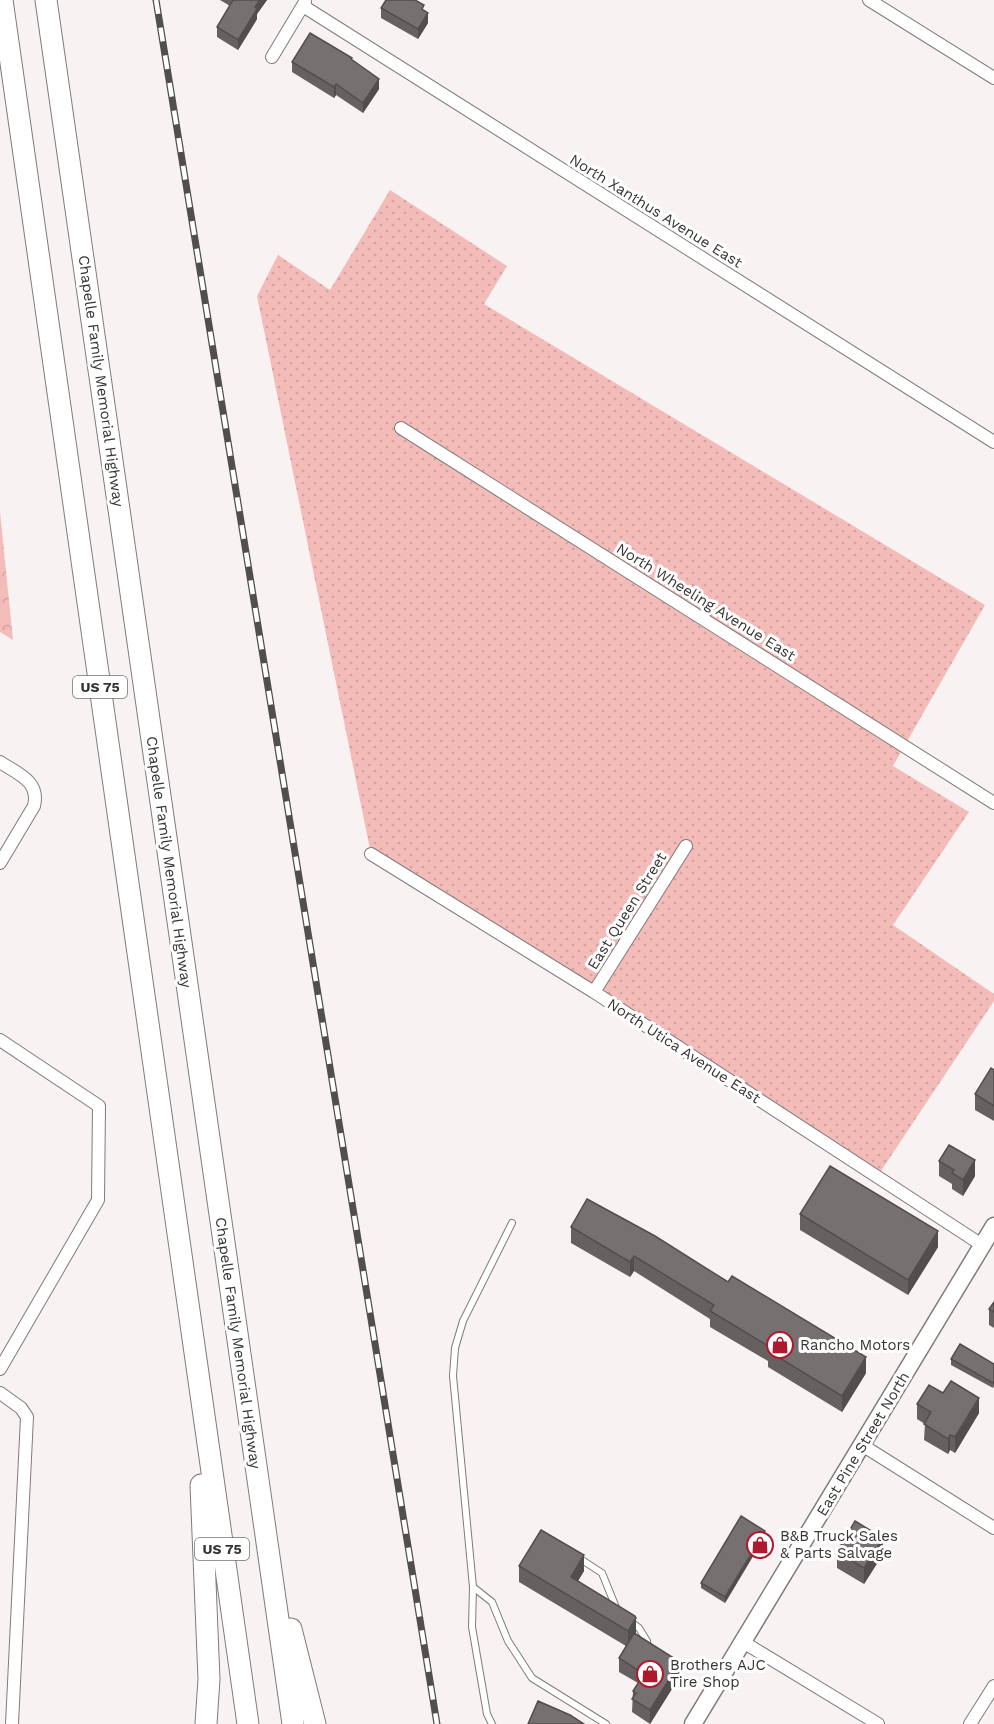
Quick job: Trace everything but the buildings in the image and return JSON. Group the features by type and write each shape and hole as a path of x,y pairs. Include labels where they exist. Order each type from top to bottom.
{"highway":[{"name":"US 75","path":"2,0 248,1724"},
{"name":"Chapelle Family Memorial Highway","path":"46,0 293,1724"},
{"path":"197,1373 208,1679 206,1724"},
{"path":"264,1523 315,1724"}],"main road":[{"name":"East Pine Street North","path":"693,1724 862,1445 988,1249 994,1226"}],"street":[{"path":"869,0 994,78"},
{"path":"272,57 305,3"},
{"name":"North Xanthus Avenue East","path":"305,3 994,442"},
{"name":"North Wheeling Avenue East","path":"401,428 994,802"},
{"path":"0,762 24,777 35,791 34,806 0,863"},
{"name":"East Queen Street","path":"594,992 686,846"},
{"name":"North Utica Avenue East","path":"370,854 594,992 988,1249"},
{"path":"0,1040 99,1106 98,1200 0,1369"},
{"path":"0,1393 21,1408 27,1417 12,1724"},
{"path":"862,1445 994,1528"},
{"path":"743,1642 878,1724"},
{"path":"970,1724 994,1686"}],"lane":[{"path":"492,1724 487,1714 472,1627 473,1587 453,1376 455,1348 463,1321 512,1223"},
{"path":"574,1556 602,1573 617,1612 639,1628 647,1641"},
{"path":"473,1587 492,1602 508,1641 532,1678 606,1724"}],"green space":[{"path":"390,190 507,266 484,304 985,605 893,766 969,812 893,925 994,994 994,1001 877,1177 371,854 257,296 278,255 330,290"},
{"path":"0,512 13,640 0,632"}],"railway":[{"path":"156,0 437,1724"}],"place":[{"name":"Rancho Motors","path":"780,1345"},
{"name":"B&B Truck Sales & Parts Salvage","path":"760,1545"},
{"name":"Brothers AJC Tire Shop","path":"650,1674"}]}
